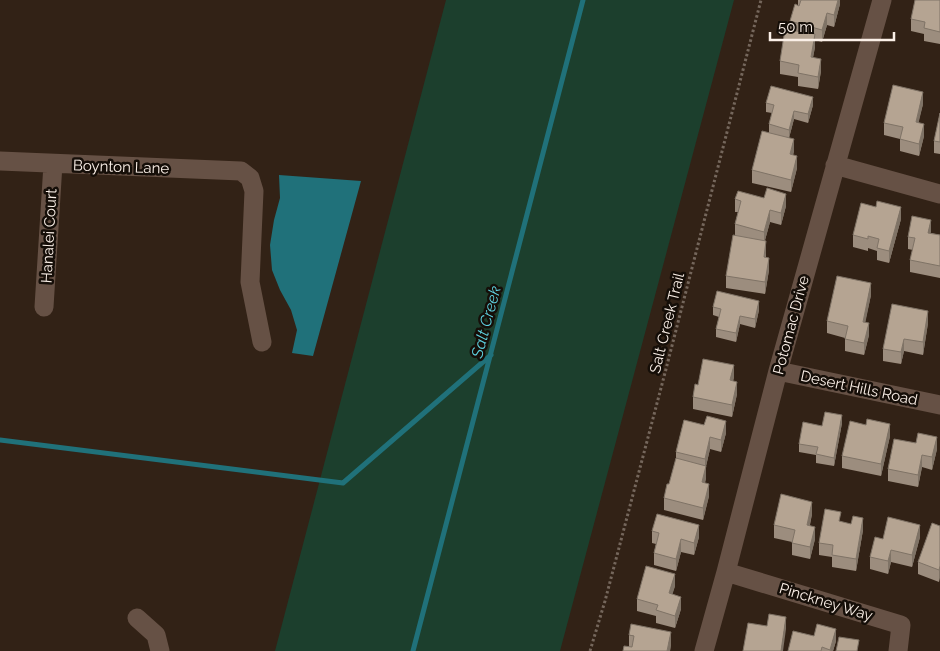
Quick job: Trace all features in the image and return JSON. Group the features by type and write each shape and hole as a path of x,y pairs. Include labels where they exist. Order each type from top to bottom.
{"street":[{"name":"Potomac Drive","path":"704,651 778,371 882,0"},
{"name":"Boynton Lane","path":"0,161 241,171 250,178 254,191 250,282 262,342"},
{"name":"Hanalei Court","path":"44,308 53,164"},
{"path":"835,166 940,194"},
{"name":"Desert Hills Road","path":"778,371 940,405"},
{"name":"Pinckney Way","path":"726,572 901,625 898,651"},
{"path":"137,618 156,635 160,651"}],"path":[{"name":"Salt Creek Trail","path":"590,651 605,602 664,379 761,0"}],"green space":[{"path":"446,0 734,0 560,651 275,651"}],"water":[{"path":"279,175 361,181 313,356 292,353 297,330 291,310 272,270 270,245 280,198"}],"building":[{"path":"801,0 838,0 834,15 827,13 822,30 790,21 795,4 799,6"},
{"path":"915,0 940,0 940,32 924,28 925,22 911,19"},
{"path":"785,29 815,34 811,57 821,59 818,77 798,73 799,65 780,61"},
{"path":"893,85 923,92 916,122 924,124 919,144 900,139 903,127 884,123"},
{"path":"771,86 813,97 808,114 794,111 789,130 769,124 774,105 766,103"},
{"path":"940,113 940,142 934,141"},
{"path":"762,131 794,139 790,154 797,156 791,180 752,170"},
{"path":"767,188 786,194 781,213 770,210 764,232 735,224 741,201 735,199 738,191 764,198"},
{"path":"877,201 901,207 889,251 877,248 879,239 868,236 868,239 853,235 861,203 876,207"},
{"path":"912,216 931,220 928,233 940,235 940,266 910,260 915,238 908,237"},
{"path":"733,235 766,241 764,257 769,258 765,282 726,276"},
{"path":"837,276 871,283 863,322 869,323 864,343 845,339 848,326 827,321"},
{"path":"717,291 759,301 755,319 740,316 736,333 716,329 721,309 713,307"},
{"path":"892,304 928,311 923,342 904,339 901,352 883,349"},
{"path":"703,359 734,365 730,380 737,382 732,405 693,397 695,384 698,385"},
{"path":"825,412 842,415 834,458 816,454 818,447 799,444 803,422 822,426"},
{"path":"707,416 726,421 721,440 710,437 705,459 676,452 684,420 704,425"},
{"path":"867,419 890,424 881,464 842,456 850,421 866,425"},
{"path":"918,433 937,437 932,457 922,455 918,475 888,469 894,439 916,443"},
{"path":"676,458 706,466 702,482 709,484 703,508 664,498"},
{"path":"781,494 812,502 807,525 815,527 810,547 792,543 795,530 774,525"},
{"path":"825,509 841,512 839,521 851,524 853,516 863,518 856,559 832,555 833,545 819,543"},
{"path":"657,514 699,525 694,543 681,539 676,559 654,553 659,533 652,531"},
{"path":"888,517 920,525 912,555 891,550 888,561 870,557 875,537 883,539"},
{"path":"932,523 940,526 939,570 918,562"},
{"path":"646,566 675,574 669,593 681,597 675,616 656,610 658,605 637,599"},
{"path":"769,614 786,617 781,651 743,651 748,623 767,626"},
{"path":"631,624 671,632 667,651 623,651 624,646 632,647 634,636 629,635"},
{"path":"817,624 836,629 830,650 822,647 821,651 788,651 793,631 814,636"},
{"path":"839,637 859,640 857,651 836,651"}],"waterway":[{"name":"Salt Creek","path":"413,651 583,0"},
{"path":"0,440 343,483 491,355"}]}
